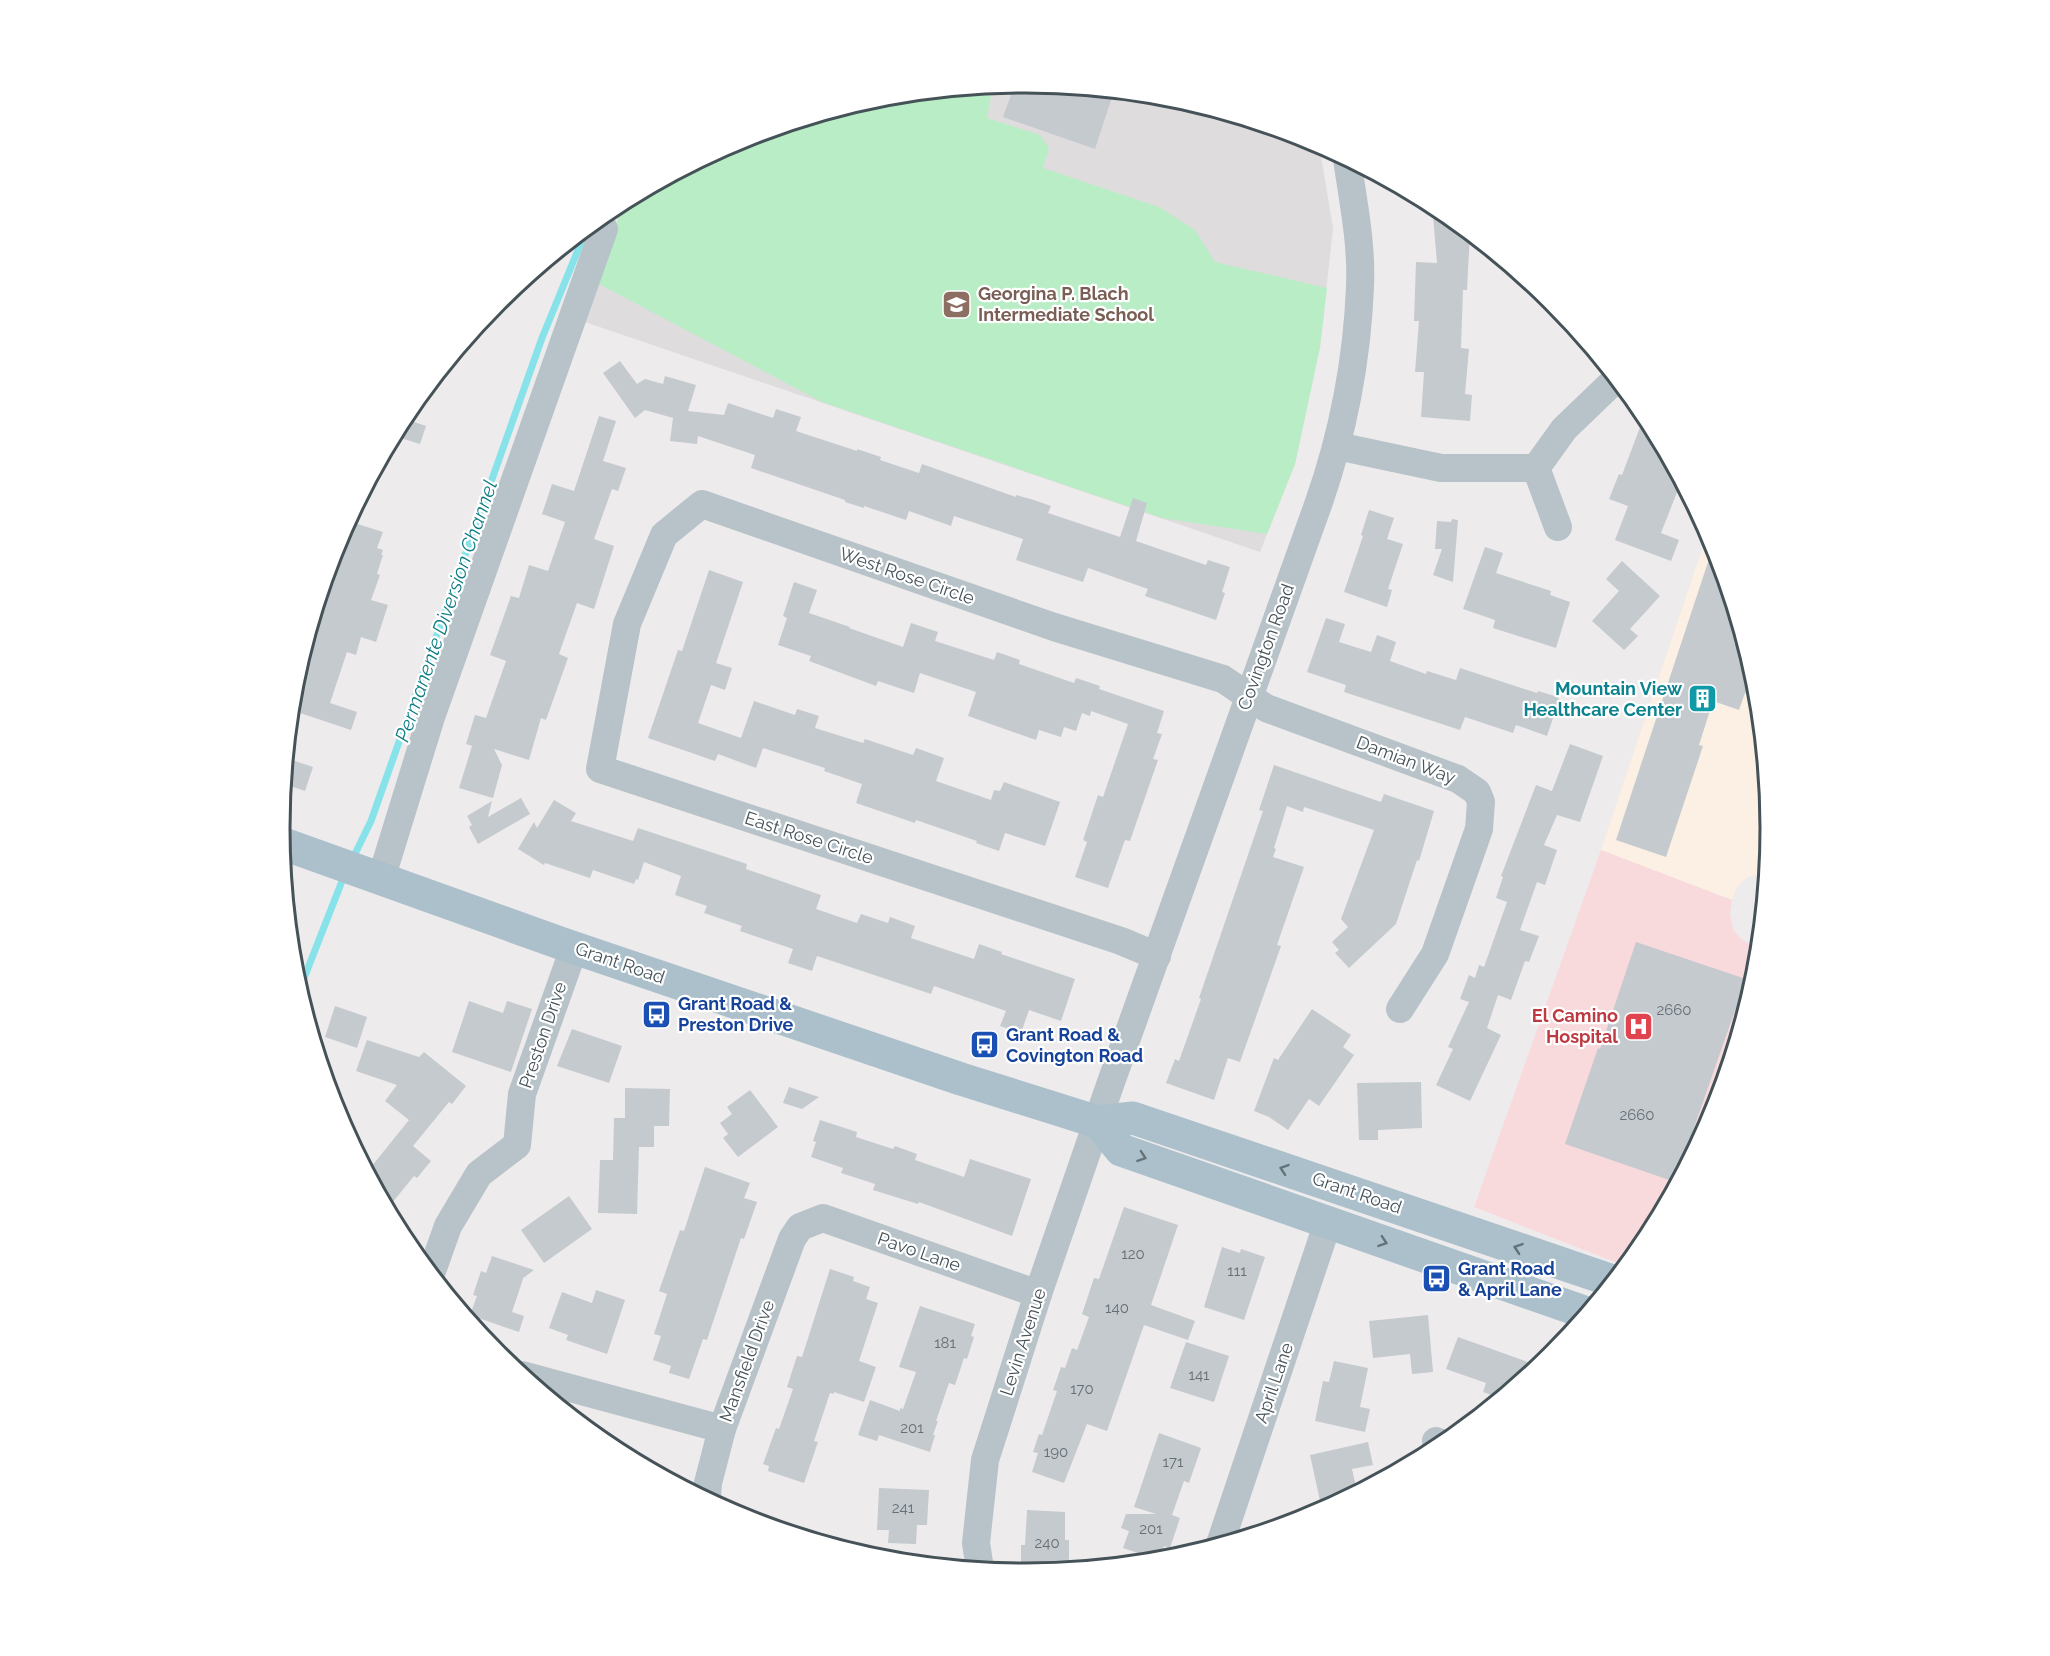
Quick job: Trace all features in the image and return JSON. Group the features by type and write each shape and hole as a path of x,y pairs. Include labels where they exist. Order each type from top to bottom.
{"main road":[{"name":"Grant Road","path":"291,847 574,948 950,1075 1098,1122 1132,1118 1605,1278"},
{"name":"Grant Road","path":"1098,1122 1121,1150 1581,1310"}],"street":[{"name":"Covington Road","path":"1098,1122 1337,446 1355,346 1360,285 1356,220 1348,168"},
{"path":"359,872 431,717 604,229"},
{"path":"1536,468 1564,429 1610,384"},
{"path":"1337,446 1441,468 1536,468"},
{"path":"1536,468 1558,527"},
{"name":"West Rose Circle","path":"627,624 664,535 702,504 1054,627 1223,679 1249,696"},
{"name":"East Rose Circle","path":"627,624 600,769 1121,941 1157,956"},
{"name":"Damian Way","path":"1249,696 1266,708 1436,769 1458,779 1477,792 1481,802 1479,829 1435,954 1400,1009"},
{"name":"Preston Drive","path":"434,1264 448,1226 480,1174 517,1145 522,1094 574,948"},
{"name":"Levin Avenue","path":"979,1561 976,1543 985,1460 1038,1294 1098,1122"},
{"name":"Pavo Lane","path":"800,1227 823,1218 1038,1294"},
{"name":"April Lane","path":"1223,1536 1328,1222"},
{"name":"Mansfield Drive","path":"707,1490 722,1429 792,1239 800,1227"},
{"path":"538,1379 722,1429"}],"shaded area":[{"name":"Georgina P. Blach Intermediate School","path":"1025,93 1121,99 1215,118 1261,132 1321,156 1333,228 1320,347 1295,464 1260,552 582,321 619,216 657,191 700,169 789,132 835,118 929,99 977,95"},
{"path":"1703,545 1735,638 1754,732 1760,828 1758,874 1748,877 1737,887 1732,900 1601,850"},
{"name":"El Camino Hospital","path":"1601,850 1732,900 1730,914 1733,930 1750,945 1735,1018 1721,1064 1704,1109 1662,1196 1617,1263 1474,1207"}],"green space":[{"name":"Georgina P. Blach Intermediate School","path":"987,95 991,96 987,118 1040,135 1049,148 1043,168 1159,207 1195,230 1215,262 1327,288 1320,347 1295,464 1267,534 1162,518 822,402 597,283 619,216 657,191 700,169 789,132 835,118 929,99"}],"building":[{"path":"1012,94 1112,98 1095,149 1003,117"},
{"path":"1433,217 1469,243 1467,290 1463,290 1461,348 1469,349 1465,394 1472,395 1470,421 1421,417 1424,372 1415,372 1419,321 1414,321 1416,262 1437,263"},
{"path":"620,361 637,384 645,379 663,384 665,376 696,385 688,411 724,415 728,403 773,418 776,409 801,417 796,431 881,457 880,460 919,473 922,464 1016,497 1016,495 1034,500 1051,506 1048,513 1120,537 1133,498 1147,503 1136,541 1206,565 1208,560 1230,567 1222,592 1225,593 1216,620 1145,596 1148,589 1088,568 1083,582 1016,560 1023,539 954,516 951,526 909,511 906,520 845,502 845,500 751,468 755,455 698,436 697,444 670,441 673,418 645,410 635,418 603,373"},
{"path":"599,416 616,421 603,461 626,468 618,491 612,489 594,539 614,546 594,609 577,603 559,654 568,658 546,720 541,718 529,760 494,749 502,765 493,798 459,788 472,746 466,744 475,715 486,718 506,661 490,655 511,596 519,598 529,565 548,571 565,522 542,514 552,484 574,491"},
{"path":"413,421 426,426 420,444 402,438"},
{"path":"1640,427 1678,491 1661,533 1679,540 1671,561 1615,540 1628,506 1609,499 1619,474 1622,475"},
{"path":"1369,510 1394,518 1387,539 1403,544 1388,589 1392,590 1387,607 1344,592 1363,536 1361,535"},
{"path":"1452,519 1458,520 1453,582 1433,575 1442,549 1435,549 1437,521 1451,522"},
{"path":"357,524 383,532 377,548 383,550 377,574 380,575 371,600 388,605 376,642 361,637 356,655 347,652 330,703 357,712 351,730 299,713 315,638 329,592"},
{"path":"1485,547 1503,553 1496,573 1551,591 1550,595 1570,602 1556,648 1493,628 1495,620 1463,609"},
{"name":"Mountain View Healthcare Center","path":"1709,560 1735,638 1734,643 1736,644 1747,694 1745,693 1739,710 1713,701 1699,745 1703,746 1666,857 1616,840"},
{"path":"1622,561 1660,596 1630,629 1638,636 1624,650 1592,621 1619,591 1606,579"},
{"path":"709,570 743,582 716,663 732,668 725,690 711,685 698,723 741,738 754,701 795,715 797,709 819,716 815,728 863,743 865,739 913,755 916,748 944,758 936,781 991,800 994,790 1000,791 1004,782 1060,802 1045,846 1005,833 999,851 916,820 915,823 856,803 862,784 824,771 825,768 763,748 756,768 718,754 715,761 648,738 678,650 682,651"},
{"path":"794,582 817,590 809,613 903,647 911,623 938,632 935,641 994,660 997,652 1020,660 1019,664 1074,683 1076,678 1100,686 1099,689 1164,711 1157,733 1162,734 1153,759 1158,760 1130,841 1125,840 1108,888 1075,877 1087,842 1083,840 1098,795 1103,797 1128,724 1091,711 1090,716 1082,713 1076,731 1064,727 1061,737 1039,730 1036,740 968,716 976,692 920,673 914,693 878,681 876,686 809,661 811,656 778,645 787,618 783,616"},
{"path":"1326,618 1345,624 1339,642 1371,652 1377,635 1396,642 1390,661 1426,674 1427,671 1456,680 1460,668 1537,693 1538,691 1558,697 1547,736 1516,725 1513,733 1465,717 1460,730 1344,692 1346,685 1307,672"},
{"path":"1570,744 1603,756 1580,822 1557,815 1544,845 1557,850 1545,885 1537,882 1520,930 1539,936 1529,962 1525,961 1511,1000 1498,995 1487,1028 1501,1035 1470,1101 1436,1085 1453,1049 1448,1047 1469,1002 1460,999 1469,975 1475,978 1479,965 1484,967 1507,902 1496,898 1503,877 1501,876 1536,785 1552,791"},
{"path":"294,761 313,767 305,791 292,787"},
{"path":"1274,765 1381,802 1384,794 1434,811 1396,924 1349,968 1335,953 1339,950 1332,942 1348,927 1341,919 1374,830 1304,807 1303,812 1287,806 1273,857 1304,867 1277,945 1281,946 1240,1062 1228,1058 1214,1100 1166,1083 1175,1059 1179,1061 1201,999 1199,998 1263,811 1259,810"},
{"path":"521,798 530,814 478,844 469,827 472,825 467,816 492,801 488,817"},
{"path":"554,800 576,813 571,821 633,841 638,828 747,864 746,869 821,895 816,909 857,923 861,914 888,923 890,917 915,926 911,938 974,959 979,944 1002,952 1001,954 1075,979 1061,1021 1029,1010 1021,1033 1000,1026 1006,1011 934,986 931,994 817,956 812,971 788,963 793,949 740,931 742,926 704,913 707,906 675,895 681,876 644,862 638,880 636,879 634,884 593,870 590,878 545,863 544,865 518,849 534,822 537,828"},
{"path":"1636,942 1744,978 1689,1142 1670,1180 1565,1144 1598,1048 1600,1049"},
{"path":"469,1001 503,1013 507,1001 532,1009 511,1072 452,1052"},
{"path":"335,1006 367,1017 357,1048 325,1037"},
{"path":"1312,1009 1351,1035 1343,1047 1354,1055 1319,1106 1309,1099 1288,1130 1269,1117 1254,1111 1274,1058 1278,1060"},
{"path":"572,1029 622,1046 609,1083 557,1066"},
{"path":"367,1040 419,1057 424,1052 466,1086 452,1104 449,1102 413,1146 431,1161 417,1178 414,1176 392,1203 372,1165 409,1120 385,1101 397,1085 356,1071"},
{"path":"1421,1082 1422,1128 1378,1130 1378,1140 1359,1140 1357,1083"},
{"path":"789,1087 819,1097 802,1109 783,1103"},
{"path":"625,1088 670,1089 669,1126 654,1126 654,1147 639,1147 637,1214 598,1213 600,1160 613,1160 614,1118 625,1118"},
{"path":"750,1090 778,1127 738,1157 723,1138 728,1134 720,1123 732,1114 727,1107"},
{"path":"820,1120 857,1132 856,1137 893,1149 895,1146 917,1154 915,1160 964,1177 970,1159 1031,1179 1012,1236 919,1202 918,1204 873,1190 875,1184 841,1173 843,1168 811,1157 816,1142 813,1141"},
{"path":"705,1167 750,1183 744,1198 757,1202 744,1239 741,1238 707,1340 703,1339 689,1379 669,1373 671,1366 653,1360 661,1336 654,1334 667,1294 659,1291 680,1230 684,1231"},
{"path":"569,1196 592,1229 544,1263 521,1230"},
{"path":"1124,1207 1178,1225 1151,1305 1195,1321 1188,1340 1144,1325 1107,1431 1087,1424 1064,1483 1032,1472 1038,1453 1033,1452 1039,1434 1042,1435 1057,1391 1053,1390 1061,1367 1065,1368 1072,1348 1077,1350 1089,1317 1082,1314 1094,1278 1099,1279"},
{"path":"1222,1247 1240,1253 1241,1249 1265,1257 1244,1320 1204,1307"},
{"path":"492,1256 534,1270 522,1279 512,1312 524,1316 519,1332 476,1317 471,1312 477,1296 473,1295 481,1271 486,1273"},
{"path":"830,1269 854,1277 853,1281 870,1287 866,1299 878,1303 859,1361 876,1367 864,1402 834,1392 834,1394 830,1393 814,1441 818,1442 804,1483 768,1471 769,1466 763,1464 776,1428 779,1429 793,1389 787,1387 797,1356 802,1357"},
{"path":"596,1290 625,1300 607,1354 566,1340 568,1335 549,1328 562,1292 592,1303"},
{"path":"920,1306 975,1324 971,1336 974,1337 967,1359 964,1358 955,1385 949,1383 936,1421 938,1421 930,1452 879,1435 877,1441 858,1435 870,1400 900,1411 900,1408 903,1409 916,1372 899,1367"},
{"path":"1428,1315 1433,1372 1412,1374 1410,1354 1373,1358 1369,1321"},
{"path":"1458,1337 1530,1363 1492,1395 1483,1392 1486,1383 1446,1369"},
{"path":"1186,1342 1229,1356 1214,1402 1170,1388"},
{"path":"1334,1361 1368,1368 1360,1407 1370,1409 1365,1432 1315,1421 1323,1381 1329,1382"},
{"path":"1159,1433 1201,1448 1189,1483 1184,1481 1172,1515 1180,1518 1170,1548 1164,1546 1163,1550 1140,1554 1123,1548 1129,1531 1121,1528 1126,1514 1156,1514 1134,1507"},
{"path":"1368,1442 1373,1465 1352,1469 1355,1484 1320,1501 1310,1455"},
{"path":"879,1488 929,1490 927,1525 917,1525 916,1544 888,1543 889,1530 877,1530"},
{"path":"1027,1510 1065,1512 1065,1540 1069,1540 1069,1561 1021,1563 1021,1545 1025,1545"}],"waterway":[{"name":"Permanente Diversion Channel","path":"353,858 371,821 542,338 581,243"},
{"name":"Permanente Diversion Channel","path":"305,976 344,876"}],"place":[{"name":"Georgina P. Blach Intermediate School","path":"957,304"},
{"name":"Mountain View Healthcare Center","path":"1703,699"},
{"name":"Grant Road & Preston Drive","path":"657,1014"},
{"name":"El Camino Hospital","path":"1639,1026"},
{"name":"Grant Road & Covington Road","path":"985,1045"},
{"name":"Grant Road & April Lane","path":"1437,1279"}]}
